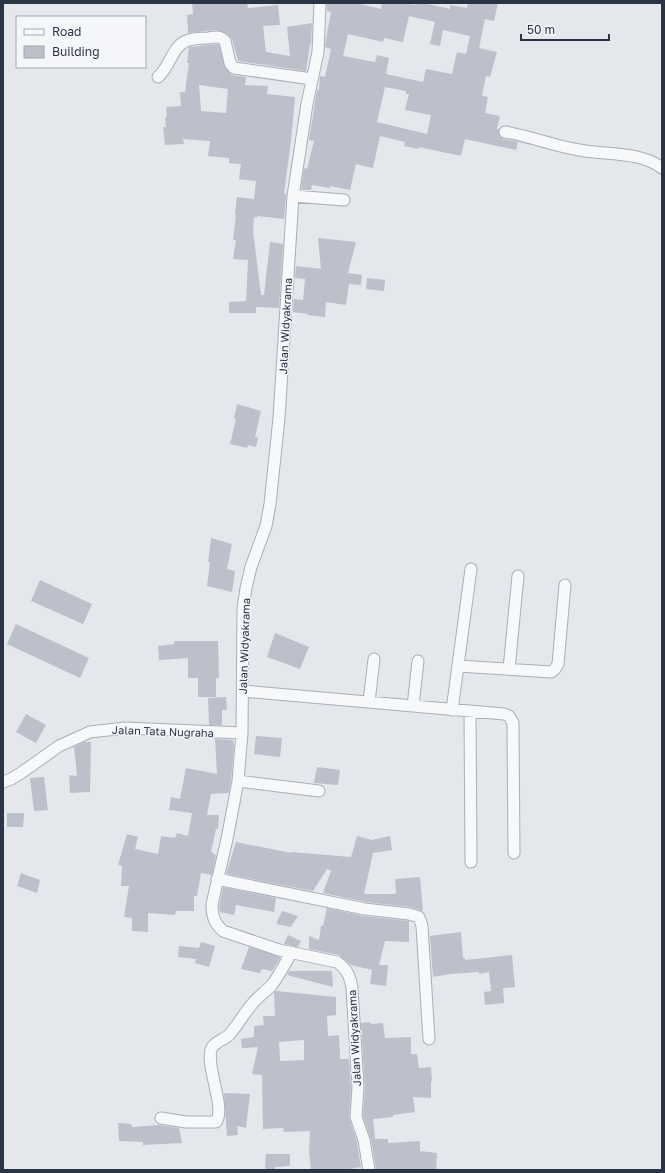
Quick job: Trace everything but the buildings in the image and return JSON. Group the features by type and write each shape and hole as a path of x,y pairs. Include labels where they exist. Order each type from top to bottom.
{"street":[{"name":"Jalan Widyakrama","path":"320,3 318,52 307,104 293,196 276,450 270,504 266,526 251,567 246,588 244,609 242,733 238,781 228,839 212,904 213,919 217,926 223,931 268,946 337,962 350,976 358,1087 356,1117 364,1140 369,1170"},
{"path":"158,77 167,68 180,45 184,42 215,37 223,38 225,41 230,63 234,68 312,80"},
{"path":"505,132 579,150 644,159 656,163 662,168"},
{"path":"293,196 344,200"},
{"path":"452,710 472,569"},
{"path":"509,669 518,576"},
{"path":"458,666 551,672 558,664 565,586"},
{"path":"369,702 374,659"},
{"path":"413,706 418,661"},
{"path":"243,691 504,714 509,716 513,723 514,853"},
{"path":"470,711 471,862"},
{"name":"Jalan Tata Nugraha","path":"3,782 21,773 59,746 90,732 125,728 242,733"},
{"path":"238,781 319,791"},
{"path":"217,879 351,907 409,914 419,917 422,926 428,1039"},
{"path":"161,1118 186,1122 216,1122 218,1119 218,1107 210,1051 212,1046 229,1034 253,1002 271,985 292,952"}]}
